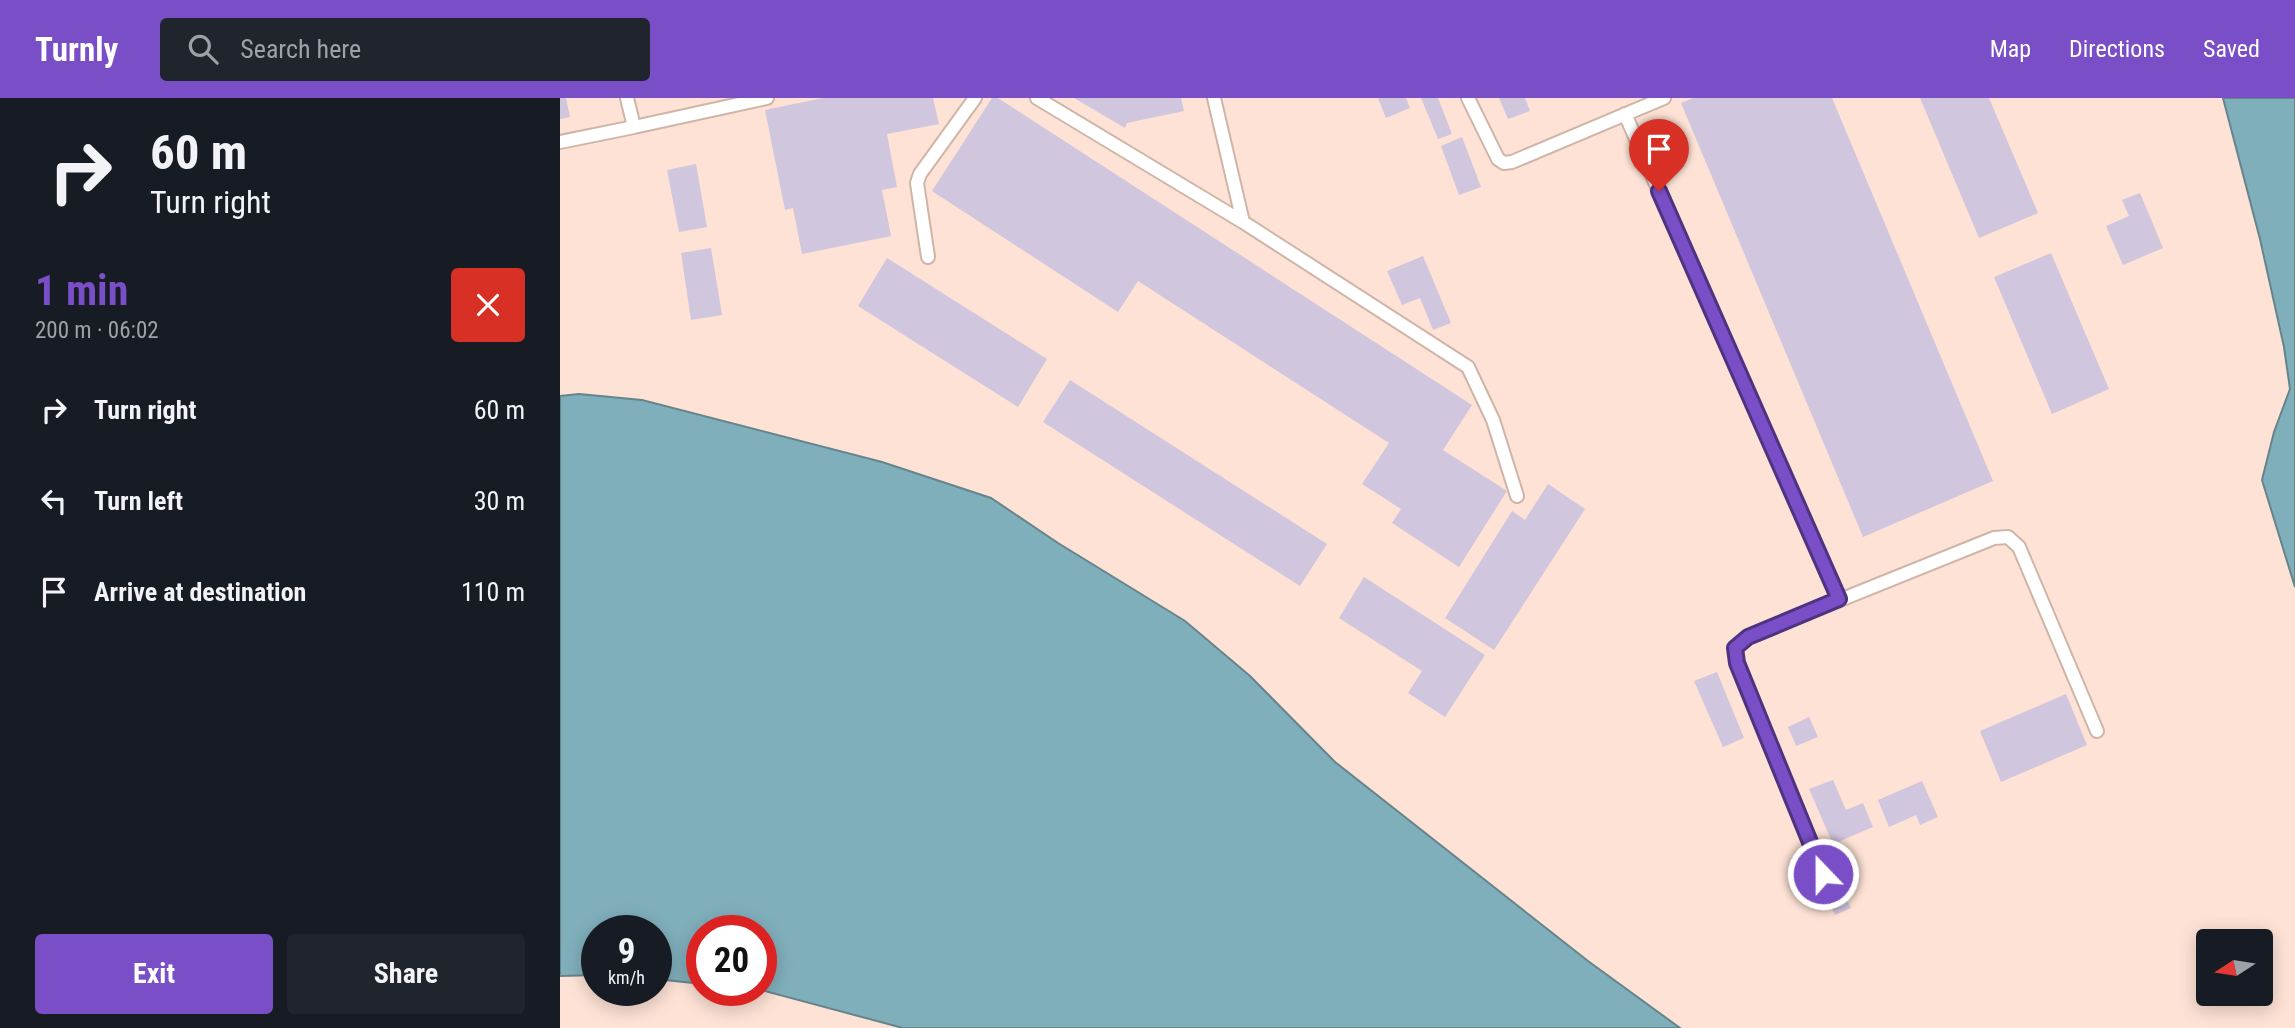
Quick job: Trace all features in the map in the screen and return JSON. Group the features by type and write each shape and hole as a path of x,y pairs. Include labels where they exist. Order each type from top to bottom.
{"lane":[{"path":"627,98 634,127"},
{"path":"560,142 767,98"},
{"path":"928,257 917,183 920,174 975,98"},
{"path":"1037,98 1243,222 1468,367 1493,419 1517,496"},
{"path":"1214,98 1243,222"},
{"path":"1468,98 1498,159 1504,163 1513,162 1664,98"},
{"path":"1625,114 1839,599"},
{"path":"1823,874 1737,663 1735,648 1748,637 1994,538 2008,537 2019,547 2097,731"}],"water":[{"path":"2223,98 2295,98 2295,587 2262,480 2274,432 2290,389 2284,347 2260,239"},
{"path":"579,394 642,400 882,462 991,498 1058,543 1185,621 1250,676 1335,762 1588,961 1680,1028 903,1028 777,994 777,915 686,915 686,982 672,981 672,915 581,915 581,975 560,976 560,396"}],"building":[{"path":"560,98 566,98 570,117 560,119"},
{"path":"823,98 933,98 939,124 887,134 897,187 882,190 891,236 802,254 793,208 785,210 765,110"},
{"path":"992,98 998,98 1472,405 1443,450 1507,491 1459,567 1392,523 1401,509 1362,484 1389,443 1138,281 1118,312 932,191"},
{"path":"1074,98 1181,98 1184,111 1127,123 1125,128"},
{"path":"1378,98 1406,98 1410,108 1386,118"},
{"path":"1421,98 1438,98 1452,134 1438,139"},
{"path":"1499,98 1525,98 1530,111 1508,119"},
{"path":"1693,98 1832,98 1993,481 1863,537 1681,103"},
{"path":"1920,98 1989,98 2038,213 1979,238"},
{"path":"1462,137 1481,187 1459,195 1441,146"},
{"path":"696,164 707,227 679,232 667,170"},
{"path":"2140,193 2163,248 2123,265 2106,226 2129,216 2122,200"},
{"path":"711,248 722,315 691,320 681,253"},
{"path":"2051,253 2109,389 2052,414 1994,277"},
{"path":"1423,256 1451,323 1433,330 1420,298 1402,305 1387,271"},
{"path":"887,258 1047,359 1018,407 858,306"},
{"path":"1070,380 1327,544 1300,586 1043,422"},
{"path":"1548,484 1585,509 1494,650 1445,618 1512,511 1525,520"},
{"path":"1364,577 1485,655 1445,717 1408,693 1422,671 1339,618"},
{"path":"1717,672 1744,738 1723,747 1694,681"},
{"path":"2066,694 2087,745 2001,782 1980,731"},
{"path":"1809,717 1818,737 1796,746 1788,727"},
{"path":"1833,780 1846,810 1863,803 1873,827 1833,844 1809,789"},
{"path":"1922,781 1938,817 1920,825 1916,815 1889,827 1878,800"},
{"path":"1838,881 1851,908 1835,915 1823,888"}],"route":[{"path":"1659,191 1839,599 1748,637 1735,648 1737,663 1823,874"}]}
